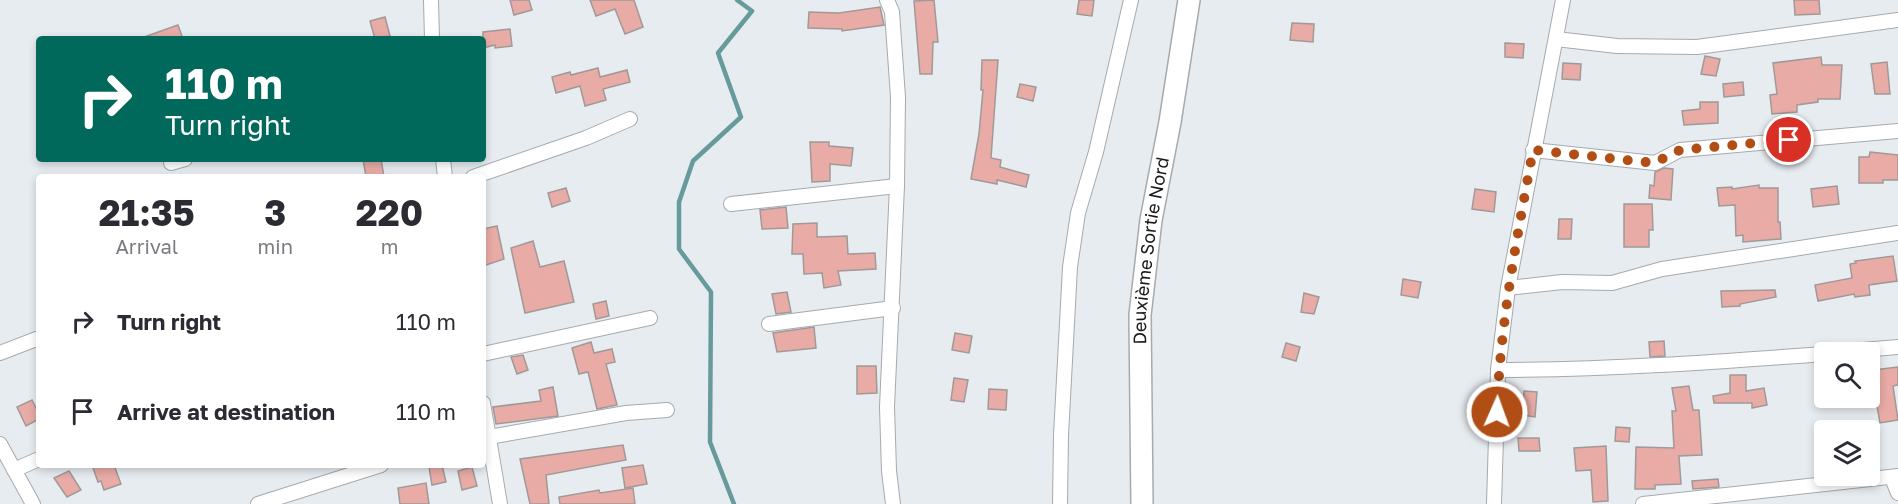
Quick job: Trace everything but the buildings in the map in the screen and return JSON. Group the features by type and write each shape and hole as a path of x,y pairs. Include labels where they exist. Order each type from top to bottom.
{"main road":[{"name":"Deuxième Sortie Nord","path":"1142,504 1140,315 1151,220 1190,0"}],"street":[{"path":"431,0 432,36"},
{"path":"887,0 892,12 898,98 897,186 887,407 893,504"},
{"path":"1060,504 1061,435 1070,267 1078,213 1096,152 1131,0"},
{"path":"1494,504 1498,370 1508,288 1563,0"},
{"path":"1556,39 1617,46 1697,48 1898,20"},
{"path":"482,174 586,138 630,119"},
{"path":"1533,150 1654,163 1680,150 1898,130"},
{"path":"171,164 177,162"},
{"path":"731,204 897,186"},
{"path":"1508,288 1562,282 1612,283 1662,269 1853,238 1898,233"},
{"path":"769,324 892,308"},
{"path":"486,353 650,318"},
{"path":"0,353 36,339"},
{"path":"1880,349 1898,347"},
{"path":"1498,370 1563,370 1814,355"},
{"path":"500,504 486,437 626,413 667,410"},
{"path":"0,444 33,504"},
{"path":"14,470 36,460"},
{"path":"258,504 372,468"},
{"path":"1643,504 1895,477 1898,493"}],"waterway":[{"path":"734,504 710,442 711,292 679,249 679,202 693,161 741,117 718,53 752,11 737,0"}],"route":[{"path":"1497,412 1498,370 1508,288 1533,150 1654,163 1680,150 1789,140"}]}
